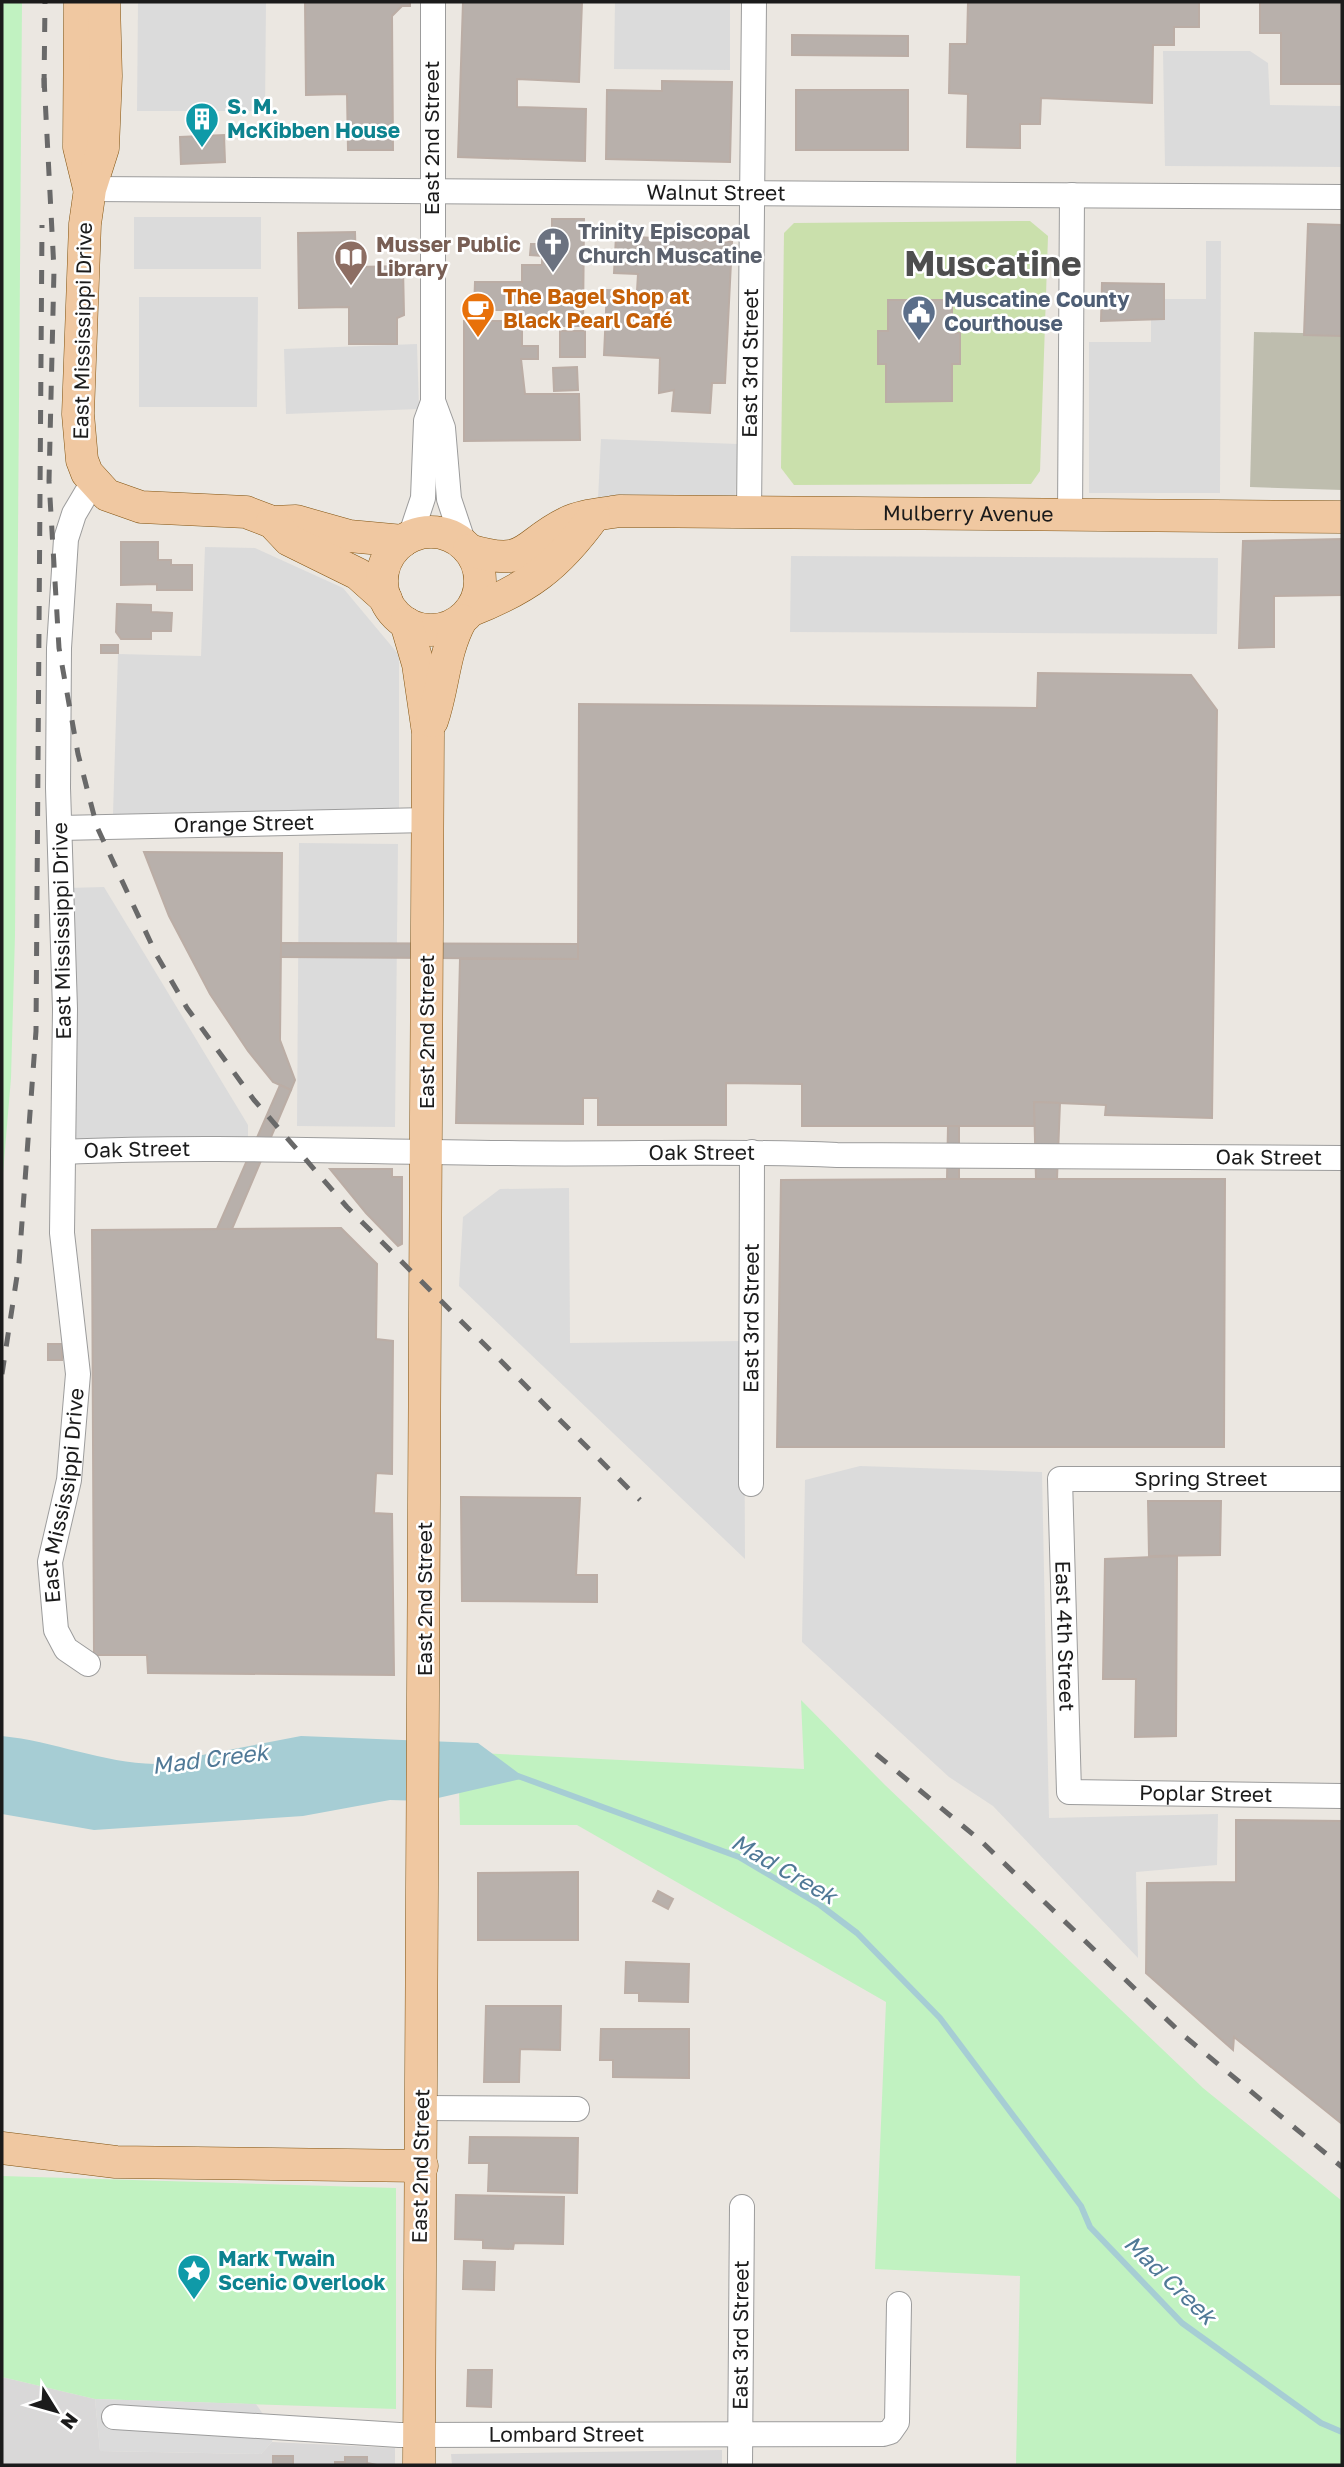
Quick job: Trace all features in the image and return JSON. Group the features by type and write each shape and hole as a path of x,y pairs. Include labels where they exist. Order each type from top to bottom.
{"main road":[{"name":"East Mississippi Drive","path":"79,2 79,147 90,189"},
{"name":"East Mississippi Drive","path":"93,482 82,460 78,414 85,224 90,189 103,148 106,76 104,2"},
{"path":"93,482 119,501 141,507 246,512 272,522 289,540 358,574 386,599 394,613 406,623 434,630 526,587 578,538 595,515"},
{"name":"Mulberry Avenue","path":"466,547 510,558 526,552 567,522 620,511 1342,517"},
{"path":"272,522 296,520 349,536 406,539 438,533 466,547 479,574 480,587 465,615"},
{"path":"386,599 383,571 388,558 406,539"},
{"name":"East 2nd Street","path":"428,733 438,703 445,654 465,615"},
{"name":"East 2nd Street","path":"406,623 418,664 428,733 419,2465"},
{"path":"8,2149 116,2162 422,2166"}],"street":[{"name":"East 2nd Street","path":"433,2 433,401 443,428 449,499 466,547"},
{"name":"East 3rd Street","path":"749,513 754,2"},
{"name":"Walnut Street","path":"90,189 1342,197"},
{"path":"1070,516 1072,195"},
{"name":"East 2nd Street","path":"406,539 423,498 426,421 433,401"},
{"name":"East Mississippi Drive","path":"88,1664 66,1649 56,1630 50,1587 50,1562 69,1480 78,1374 61,1233 65,1009 57,699 66,539 74,514 93,482"},
{"name":"Orange Street","path":"60,828 428,820"},
{"name":"Oak Street","path":"63,1152 140,1148 1342,1158"},
{"name":"East 3rd Street","path":"751,1484 752,1152"},
{"name":"Spring Street","path":"1060,1479 1342,1479"},
{"name":"East 4th Street","path":"1060,1479 1069,1792"},
{"name":"Poplar Street","path":"1069,1792 1342,1796"},
{"path":"422,2108 577,2109"},
{"name":"East 3rd Street","path":"740,2465 742,2207"},
{"name":"Lombard Street","path":"114,2417 399,2435 740,2436 890,2432 897,2422 899,2304"}],"shaded area":[{"path":"138,2 266,2 265,111 137,111"},
{"path":"615,2 730,2 730,70 614,69"},
{"path":"1163,51 1250,51 1268,63 1270,105 1342,106 1342,167 1165,166"},
{"path":"134,217 261,217 261,269 134,269"},
{"path":"1206,241 1221,241 1220,493 1089,493 1089,342 1151,342 1151,319 1164,299 1206,299"},
{"path":"139,297 258,297 257,407 139,407"},
{"path":"1254,332 1342,334 1342,490 1250,487"},
{"path":"417,344 419,409 286,414 284,349"},
{"path":"601,439 738,444 735,504 598,499"},
{"path":"205,547 255,548 343,588 399,655 399,816 387,822 113,814 118,654 201,656"},
{"path":"791,556 1218,558 1217,634 790,632"},
{"path":"299,843 398,844 395,1127 297,1126"},
{"path":"104,887 248,1125 248,1139 72,1144 67,888"},
{"path":"569,1188 570,1343 744,1341 745,1559 459,1286 463,1217 500,1189"},
{"path":"860,1466 1042,1472 1049,1818 1218,1814 1217,1865 1136,1872 1138,1958 993,1806 949,1777 802,1642 805,1480"},
{"path":"2,2377 95,2399 100,2451 261,2454 272,2442 395,2448 395,2465 2,2465"},
{"path":"95,2399 256,2404 265,2417 276,2422 272,2442 261,2454 100,2451"},
{"path":"722,2450 722,2465 452,2465 451,2454"}],"green space":[{"path":"2,2 22,2 15,935 11,1078 2,1185"},
{"path":"1030,221 1048,236 1040,471 1031,484 794,485 781,468 784,233 794,223"},
{"path":"801,1700 885,1785 1203,2088 1342,2201 1342,2465 1016,2465 1020,2276 875,2269 886,2002 577,1825 460,1825 458,1752 804,1769"},
{"path":"2,2176 396,2188 396,2409 95,2399 2,2377"}],"water":[{"path":"2,1736 116,1760 155,1764 301,1736 478,1743 525,1778 425,1801 390,1800 303,1816 94,1830 2,1814"}],"building":[{"path":"305,2 410,2 410,6 402,6 392,16 393,150 348,150 347,94 306,95"},
{"path":"463,2 582,2 579,82 517,79 517,107 586,109 585,161 458,157"},
{"path":"968,2 1199,2 1199,27 1174,27 1174,45 1153,45 1152,103 1041,98 1040,124 1020,124 1020,148 967,147 968,94 949,93 950,44 967,44"},
{"path":"1260,2 1342,2 1342,84 1281,84 1281,33 1260,33"},
{"path":"792,35 908,36 908,56 792,55"},
{"path":"662,81 732,82 730,162 606,159 607,90 662,91"},
{"path":"796,90 908,90 908,150 796,150"},
{"name":"S. M. McKibben House","path":"224,135 225,162 181,164 180,137"},
{"name":"Trinity Episcopal Church Muscatine","path":"552,219 584,219 583,326 522,326 522,310 474,310 475,282 522,282 522,265 542,265 543,232 552,232"},
{"path":"1308,224 1342,225 1342,336 1304,335"},
{"name":"Musser Public Library","path":"355,232 356,267 403,266 404,315 397,318 397,344 349,344 349,307 299,308 298,233"},
{"path":"616,236 732,242 725,383 712,383 710,413 672,411 674,390 659,393 660,358 604,355 607,290 637,291 638,274 614,273"},
{"path":"531,244 543,244 543,256 530,255"},
{"path":"1102,283 1164,284 1164,319 1101,321"},
{"name":"Muscatine County Courthouse","path":"888,300 952,300 952,333 960,333 960,364 952,364 952,401 886,402 886,364 878,364 878,331 888,331"},
{"path":"464,321 517,321 517,328 522,328 522,346 538,346 538,359 521,359 525,394 579,394 580,440 464,441"},
{"path":"560,331 585,331 585,357 560,357"},
{"path":"577,367 578,390 554,391 553,368"},
{"path":"1342,539 1342,595 1274,596 1274,647 1239,648 1243,541"},
{"path":"121,542 158,542 158,560 171,560 171,565 192,565 192,590 157,590 157,584 121,585"},
{"path":"117,604 151,605 151,612 172,613 171,631 151,631 151,639 121,639 116,632"},
{"path":"101,645 118,645 118,653 101,653"},
{"path":"1038,673 1191,675 1217,710 1212,1118 1105,1115 1106,1105 1034,1102 1035,1126 802,1126 802,1084 726,1083 726,1125 598,1125 598,1098 583,1098 583,1124 456,1123 460,959 578,959 579,704 1037,708"},
{"path":"144,852 282,853 280,1040 295,1080 291,1090 273,1082 248,1051 210,994 169,916"},
{"path":"281,943 578,944 578,959 281,957"},
{"path":"280,1085 291,1090 232,1229 217,1229"},
{"path":"1034,1102 1060,1103 1057,1179 1036,1179"},
{"path":"948,1126 959,1126 959,1179 947,1179"},
{"path":"330,1169 392,1169 392,1177 402,1177 402,1244 398,1246 366,1213"},
{"path":"1225,1179 1224,1447 777,1447 781,1180"},
{"path":"341,1228 377,1264 376,1339 393,1341 392,1474 376,1473 374,1513 392,1514 394,1675 148,1673 147,1655 94,1655 92,1230"},
{"path":"48,1344 62,1344 62,1360 48,1360"},
{"path":"461,1497 580,1498 576,1575 597,1575 597,1602 462,1601"},
{"path":"1148,1501 1221,1501 1220,1555 1149,1556"},
{"path":"1177,1556 1176,1736 1135,1737 1136,1679 1103,1679 1105,1559"},
{"path":"1236,1820 1342,1821 1342,2124 1234,2037 1233,2050 1146,1973 1147,1883 1236,1882"},
{"path":"578,1872 578,1940 478,1940 478,1873"},
{"path":"658,1891 673,1899 668,1909 653,1901"},
{"path":"626,1962 689,1964 688,2002 639,2001 639,1993 625,1993"},
{"path":"486,2006 561,2006 560,2050 520,2049 519,2082 484,2082"},
{"path":"601,2029 689,2029 689,2078 613,2077 613,2060 600,2060"},
{"path":"470,2137 578,2138 577,2193 488,2191 489,2163 469,2163"},
{"path":"456,2195 564,2197 563,2244 514,2243 513,2249 483,2248 483,2240 455,2239"},
{"path":"464,2261 495,2262 494,2290 463,2289"},
{"path":"468,2370 492,2370 491,2407 467,2406"},
{"path":"273,2456 293,2456 293,2465 273,2465"},
{"path":"345,2457 367,2457 367,2463 377,2465 335,2465 335,2462 345,2462"}],"waterway":[{"name":"Mad Creek","path":"518,1776 739,1857 820,1905 857,1933 940,2018 1081,2206 1090,2227 1182,2323 1321,2423 1342,2432"}],"railway":[{"path":"44,88 45,2"},
{"path":"44,78 54,270 49,481 59,648 78,754 97,827 156,954 187,1008 254,1100 347,1207 640,1500"},
{"path":"2,1374 19,1263 36,1031 42,225"},
{"path":"876,1754 981,1841 1183,2035 1342,2167"}],"place":[{"name":"S. M. McKibben House","path":"202,149"},
{"name":"Trinity Episcopal Church Muscatine","path":"553,274"},
{"name":"Musser Public Library","path":"351,287"},
{"name":"The Bagel Shop at Black Pearl Café","path":"478,339"},
{"name":"Muscatine County Courthouse","path":"919,342"},
{"name":"Mark Twain Scenic Overlook","path":"194,2301"}],"district":[{"name":"Muscatine","path":"993,264"}]}
